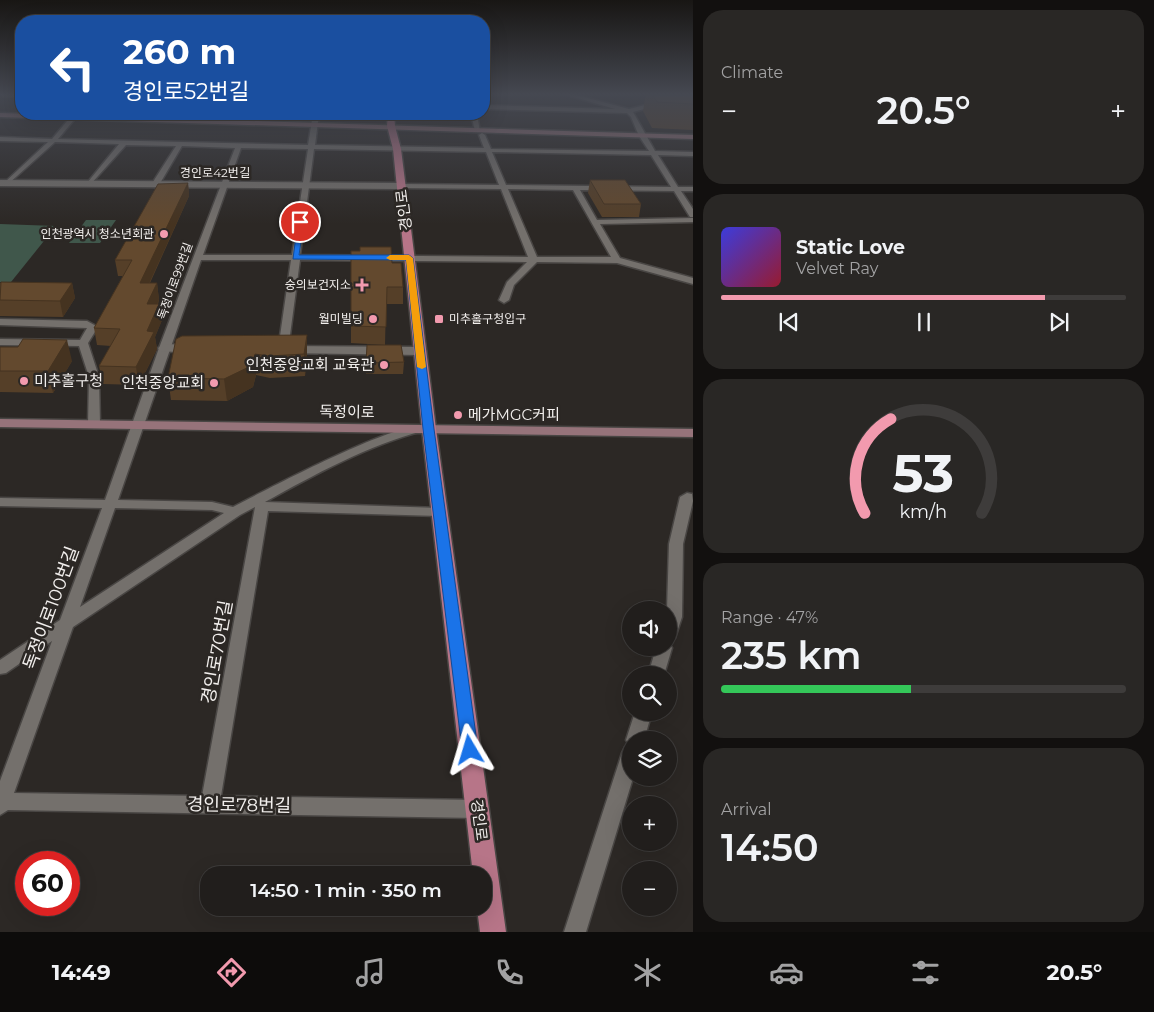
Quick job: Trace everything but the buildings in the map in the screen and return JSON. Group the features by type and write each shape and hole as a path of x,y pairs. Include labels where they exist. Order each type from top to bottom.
{"main road":[{"name":"경인로","path":"394,136 420,351 424,429 440,512 493,932"},
{"path":"667,136 693,137"},
{"name":"독정이로","path":"0,423 693,433"}],"street":[{"name":"경인로42번길","path":"3,183 401,186"},
{"path":"164,348 204,349"},
{"path":"278,350 420,351"}],"lane":[{"path":"3,183 57,136"},
{"path":"278,350 295,257 313,136"},
{"path":"482,136 490,151 534,260"},
{"path":"642,136 693,215"},
{"path":"0,139 312,148 693,154"},
{"path":"89,184 124,143"},
{"path":"155,185 180,144"},
{"name":"독정이로99번길","path":"139,425 164,348 239,146"},
{"path":"401,186 693,189"},
{"path":"575,188 617,260"},
{"path":"595,222 693,220"},
{"path":"197,257 617,260 693,281"},
{"path":"504,300 510,284 534,260"},
{"path":"0,322 87,324 93,327 83,343 94,377 94,424"},
{"path":"0,342 83,343"},
{"name":"독정이로100번길","path":"1,803 139,425"},
{"path":"0,668 235,512 259,504 345,457 401,433 424,429"},
{"path":"674,601 676,544 687,497"},
{"path":"0,502 212,506 235,512"},
{"path":"259,504 440,512"},
{"name":"경인로70번길","path":"210,805 259,504"},
{"path":"575,932 622,782"},
{"name":"경인로78번길","path":"1,803 478,809"}],"green space":[{"path":"86,220 116,220 100,243 69,243"},
{"path":"0,224 56,226 11,282 0,282"}],"slow traffic":[{"path":"390,258 409,258 422,367"}],"place":[{"name":"인천광역시 청소년회관","path":"164,234"},
{"name":"숭의보건지소","path":"362,285"},
{"name":"월미빌딩","path":"373,319"},
{"name":"미추홀구청입구","path":"439,319"},
{"name":"인천중앙교회 교육관","path":"384,365"},
{"name":"미추홀구청","path":"24,381"},
{"name":"인천중앙교회","path":"214,383"},
{"name":"메가MGC커피","path":"458,415"}],"route":[{"path":"300,222 295,257 409,258 470,750"}]}
